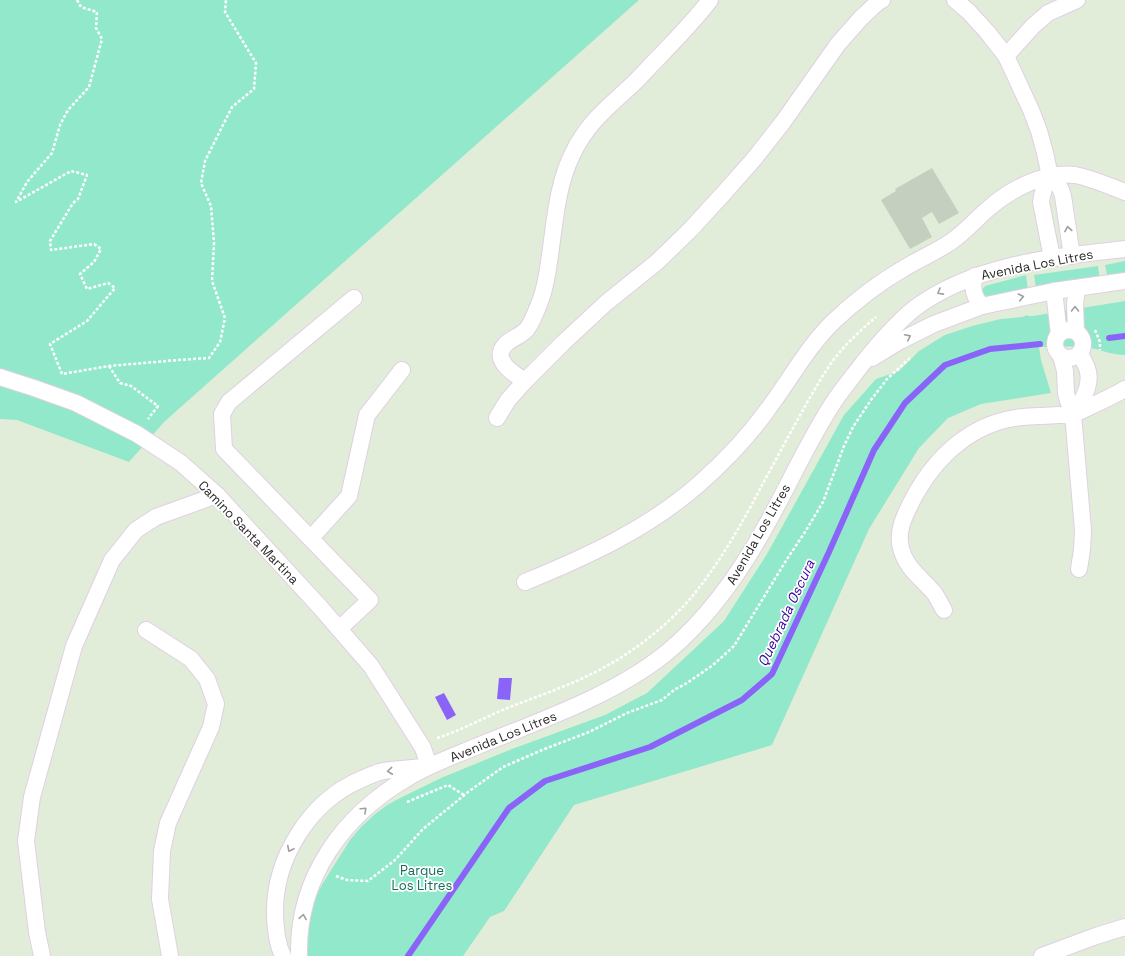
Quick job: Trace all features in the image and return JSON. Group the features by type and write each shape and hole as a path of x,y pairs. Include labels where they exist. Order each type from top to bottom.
{"street":[{"path":"525,381 509,371 504,365 501,351 512,339 520,336 526,330 535,314 541,298 546,279 557,202 563,178 571,156 585,132 596,118 635,82 681,34 710,0"},
{"path":"497,418 508,400 564,342 606,303 657,262 707,212 754,159 783,122 838,44 861,18 882,0"},
{"path":"955,0 969,12 1006,56 1031,110 1045,153 1050,176 1056,182 1063,196 1072,256"},
{"path":"1006,56 1033,26 1048,13 1077,0"},
{"path":"525,582 570,564 610,544 679,500 698,485 747,435 768,409 808,350 838,318 884,281 906,267 947,245 962,234 988,208 999,200 1019,188 1050,176 1063,174 1076,176 1125,192"},
{"path":"1050,176 1045,184 1042,194 1042,202 1052,258"},
{"name":"Avenida Los Litres","path":"299,956 299,942 306,898 317,870 327,854 352,822 365,809 395,785 429,766 566,710 613,688 663,655 701,621 734,579 769,521 795,469 834,401 888,333 912,310 949,287 975,276 1052,258 1125,249"},
{"path":"975,276 973,281 974,293 982,306"},
{"name":"Avenida Los Litres","path":"862,364 900,341 934,324 982,306 1054,291 1125,281"},
{"path":"1076,332 1075,304 1078,288"},
{"path":"1054,291 1058,334 1054,343 1057,353 1071,359 1080,354 1083,342 1082,338 1076,332 1066,330 1058,334"},
{"path":"339,629 370,600 224,449 222,414 229,402 354,298"},
{"path":"1073,414 1085,395 1088,381 1088,369 1080,354"},
{"path":"1061,356 1065,370 1066,393 1073,414 1083,530 1079,569"},
{"path":"311,538 349,496 367,415 402,370"},
{"name":"Camino Santa Martina","path":"0,377 76,403 137,434 182,463 217,495 320,607 371,666 423,748 429,766"},
{"path":"944,610 935,595 909,566 901,549 899,538 903,519 919,489 934,467 944,455 961,441 985,426 1021,417 1073,414 1101,402 1125,389"},
{"path":"42,956 37,932 26,841 32,796 74,646 112,560 136,530 156,517 217,495"},
{"path":"146,630 191,659 207,679 216,704 211,727 168,823 162,850 160,899 170,956"},
{"name":"Avenida Los Litres","path":"282,956 276,930 275,911 281,872 288,852 298,833 311,816 343,789 361,779 381,772 429,766"},
{"path":"1042,956 1125,927"}],"path":[{"path":"77,0 81,7 97,12 96,28 102,40 89,87 68,110 60,125 52,153 27,182 16,202 71,171 87,175 78,199 73,203 50,241 51,250 94,244 100,249 94,262 80,274 88,289 108,283 115,288 87,321 50,344 62,374 109,366 209,358 220,342 226,318 212,281 214,244 211,206 201,183 204,160 232,107 254,88 256,63 224,12 226,0"},
{"path":"419,743 451,733 493,714 560,688 603,668 645,641 664,625 690,599 710,573 758,494 776,458 820,380 839,353 879,314"},
{"path":"109,366 120,383 131,386 158,406"},
{"path":"406,803 448,785 464,795"},
{"path":"336,876 340,870"}],"green space":[{"path":"0,0 639,0 164,422 129,462 17,420 0,419"},
{"path":"1125,261 1125,277 1108,279 1105,265"},
{"path":"1098,266 1100,280 1036,288 1034,275"},
{"path":"1026,275 1028,291 987,297 983,294 982,290 985,286"},
{"name":"Parque Los Litres","path":"1125,301 1125,355 1086,347 1039,347 1041,360 1051,393 981,404 948,418 919,448 869,529 772,745 574,805 504,911 490,917 463,956 308,956 308,926 316,896 350,840 374,815 387,805 441,778 512,749 605,715 647,693 724,621 767,554 844,415 876,379 899,371 919,351 945,335 972,326 1001,319 1022,317 1027,315 1033,316"}],"shaded area":[{"path":"499,678 512,678 510,700 497,699"},
{"path":"444,693 456,715 447,720 435,697"}],"building":[{"path":"932,168 959,213 939,224 932,212 922,218 932,237 910,249 881,200 896,191 895,189"}],"waterway":[{"name":"Quebrada Oscura","path":"1109,338 1125,336"},
{"name":"Quebrada Oscura","path":"408,956 509,808 545,781 650,747 742,700 772,674 829,552 874,450 905,403 945,365 990,349 1040,344"}]}
